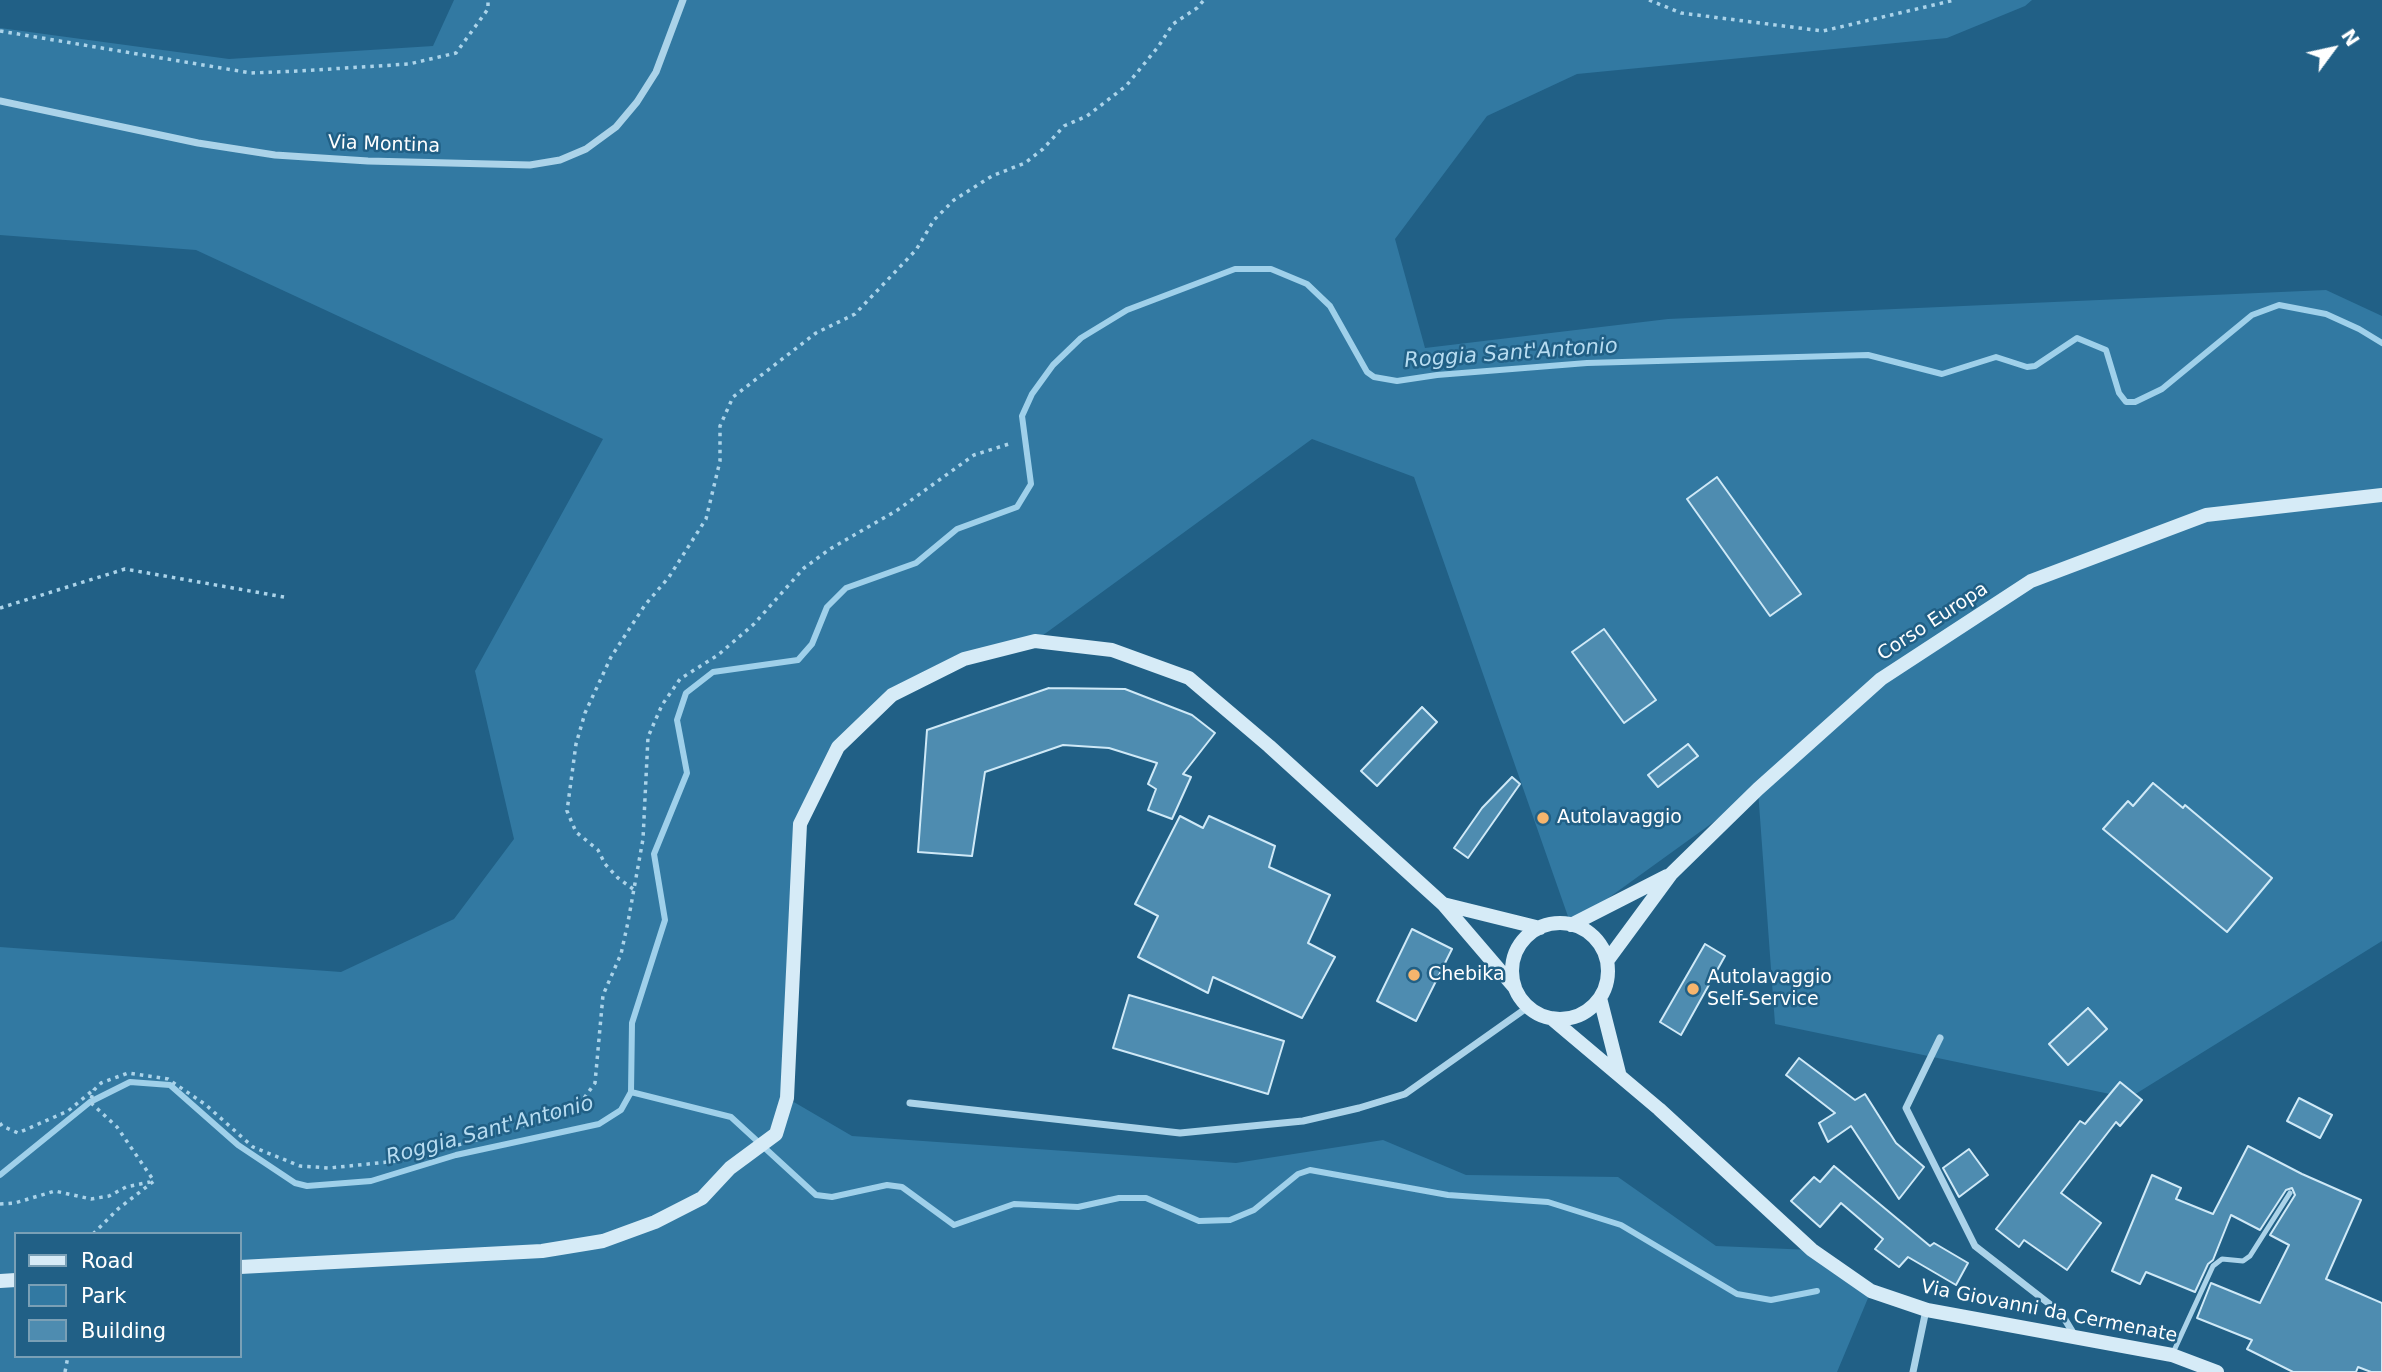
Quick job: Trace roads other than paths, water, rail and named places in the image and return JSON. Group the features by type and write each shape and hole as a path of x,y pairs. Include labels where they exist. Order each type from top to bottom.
{"main road":[{"name":"Corso Europa","path":"1607,961 1671,874 1758,789 1881,679 2031,581 2206,514 2382,495"},
{"path":"242,1267 542,1251 603,1241 655,1222 702,1198 730,1168 776,1134 787,1098 800,824 838,747 892,695 964,659 1035,641 1112,650 1189,678 1269,746 1443,904 1528,1007 1542,1016 1568,1019 1579,1016 1593,1006 1606,986 1607,961 1598,942 1585,930 1571,925 1555,924 1540,928 1519,946 1512,968 1515,988"},
{"path":"1571,925 1671,874"},
{"path":"1443,904 1540,928"},
{"path":"1600,998 1619,1073"},
{"name":"Via Giovanni da Cermenate","path":"1551,1018 1619,1073 1812,1250 1871,1291 1927,1310 2172,1355 2217,1372"}],"street":[{"name":"Via Montina","path":"0,101 198,143 275,155 530,165 560,160 586,149 617,127 638,102 656,72 683,0"},
{"path":"910,1103 1180,1133 1303,1121 1405,1094 1528,1007"},
{"path":"1940,1038 1906,1108 1975,1246 2061,1313 2075,1336"},
{"path":"1913,1372 1927,1310"}],"lane":[{"path":"2172,1355 2213,1266 2222,1259 2243,1261 2250,1256 2290,1193"}],"waterway":[{"name":"Roggia Sant'Antonio","path":"0,1175 90,1102 130,1082 170,1085 238,1145 295,1183 307,1186 371,1181 456,1155 599,1124 621,1110 631,1092 632,1023 665,920 654,854 687,773 677,720 686,693 713,672 798,660 812,644 827,607 846,588 916,563 957,529 1017,507 1031,484 1022,416 1032,394 1053,365 1081,338 1127,310 1235,269 1271,269 1307,284 1330,306 1367,372 1374,377 1397,381 1437,375 1587,363 1868,355 1942,374 1996,357 2027,367 2035,366 2077,338 2106,350 2119,393 2126,402 2135,402 2162,389 2252,315 2279,305 2326,314 2382,343"},
{"path":"631,1092 731,1117 816,1195 832,1197 887,1185 902,1187 954,1225 1014,1204 1078,1207 1119,1198 1146,1198 1199,1221 1230,1220 1254,1210 1298,1174 1310,1170 1448,1195 1548,1202 1621,1225 1737,1294 1771,1300 1817,1291"}],"place":[{"name":"Autolavaggio","path":"1543,818"},
{"name":"Chebika","path":"1414,975"},
{"name":"Autolavaggio Self-Service","path":"1693,989"}]}
